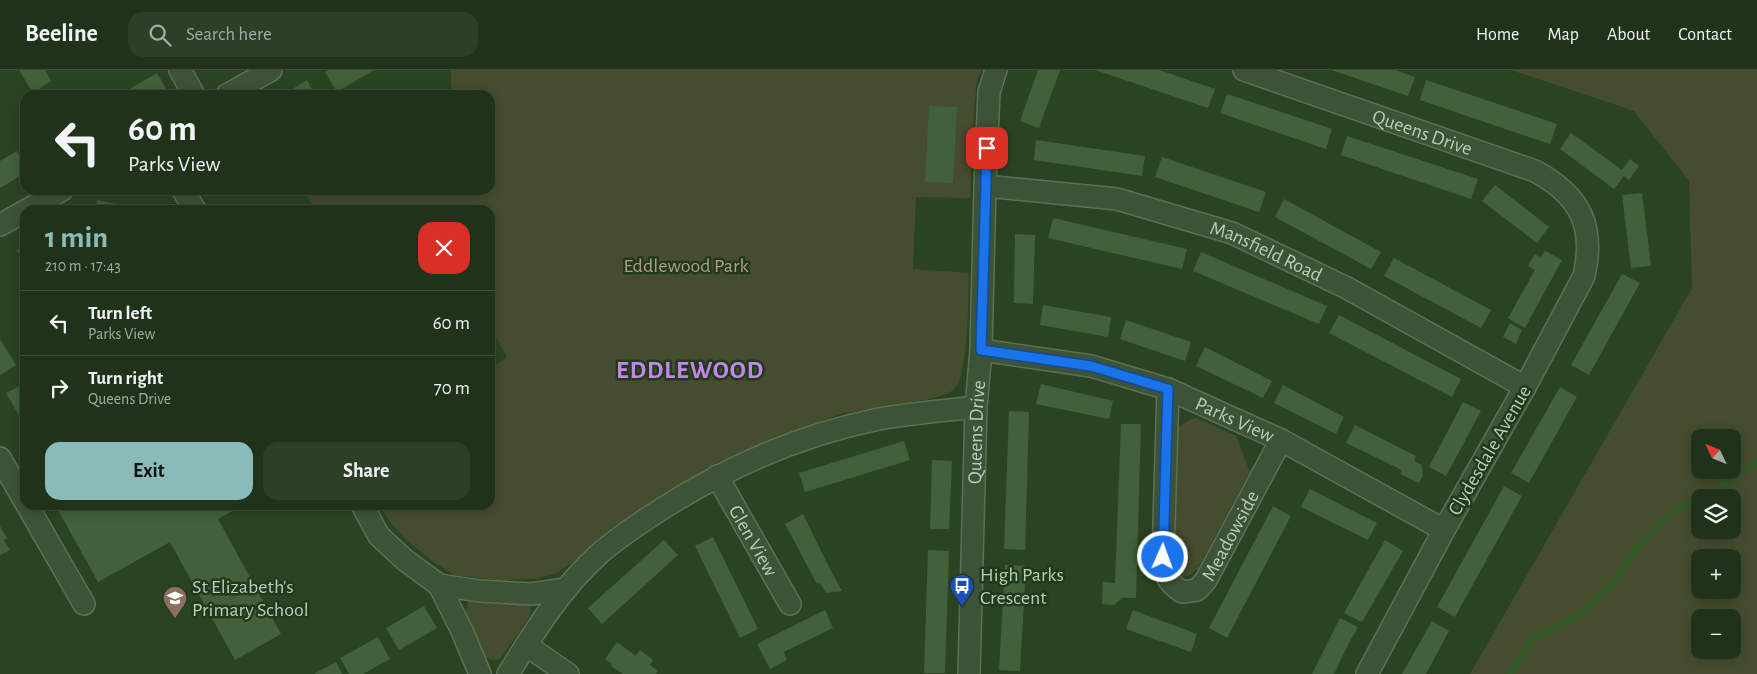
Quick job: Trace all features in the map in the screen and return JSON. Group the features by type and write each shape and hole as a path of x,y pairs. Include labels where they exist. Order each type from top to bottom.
{"street":[{"path":"180,70 191,90"},
{"path":"236,90 271,70"},
{"name":"Queens Drive","path":"969,674 976,407 981,350 985,186 990,92 996,70"},
{"name":"Queens Drive","path":"1244,70 1535,171 1551,180 1564,192 1578,207 1584,220"},
{"name":"Mansfield Road","path":"985,186 1117,199 1232,233 1347,288 1525,387"},
{"path":"35,205 53,195"},
{"path":"0,225 20,213"},
{"name":"Clydesdale Avenue","path":"1367,674 1584,276 1588,258 1584,220"},
{"name":"Parks View","path":"981,350 1091,366 1168,389 1281,440 1444,530"},
{"name":"Meadowside","path":"1168,389 1163,557 1166,576 1174,587 1182,592 1197,590 1206,580 1281,440"},
{"path":"508,674 566,589 599,554 639,524 679,498 718,476 765,454 812,437 879,419 976,407"},
{"path":"0,458 20,490"},
{"name":"Glen View","path":"718,476 790,604"},
{"path":"32,510 84,604"},
{"path":"365,510 379,536 405,560 439,585 462,631 480,674"},
{"path":"439,585 480,591 531,594 566,589"},
{"path":"526,645 568,674"}],"green space":[{"name":"Eddlewood Park","path":"451,70 982,70 977,81 974,109 970,198 916,197 913,269 969,273 968,316 960,380 955,388 947,394 931,399 840,414 714,464 606,532 573,562 556,573 536,579 498,580 454,575 406,540 382,510 495,510 495,365 507,357 495,335 495,205 312,205 307,195 495,195 495,90 451,90"},
{"path":"1511,70 1757,70 1757,674 1470,674 1692,288 1689,181 1634,111"},
{"path":"1197,418 1236,436 1250,472 1198,568 1190,575 1182,576 1172,568 1173,431 1191,419"},
{"path":"472,599 528,603 531,607 530,616 500,659 491,660 483,656 466,613 468,601"}],"building":[{"path":"19,70 45,70 51,81 38,90 31,90"},
{"path":"328,70 374,70 340,90 336,90 325,72"},
{"path":"1038,70 1060,70 1039,128 1020,121"},
{"path":"1095,70 1159,70 1215,89 1208,108"},
{"path":"1331,70 1395,70 1415,77 1408,96"},
{"path":"157,73 167,90 128,90"},
{"path":"307,80 312,90 291,90"},
{"path":"1426,80 1557,124 1550,144 1420,100"},
{"path":"1227,94 1332,129 1326,149 1220,113"},
{"path":"929,106 957,107 953,183 925,182"},
{"path":"1571,133 1622,170 1630,159 1639,166 1629,180 1624,176 1614,189 1560,149"},
{"path":"1347,136 1478,179 1471,199 1341,155"},
{"path":"1036,140 1145,156 1142,176 1034,160"},
{"path":"17,151 20,156 20,176 0,188 0,161"},
{"path":"1162,157 1266,192 1259,212 1155,177"},
{"path":"1495,185 1549,227 1537,243 1482,201"},
{"path":"1642,193 1651,266 1631,268 1622,195"},
{"path":"1284,199 1381,252 1371,269 1275,217"},
{"path":"97,200 121,205 96,205"},
{"path":"1053,218 1187,249 1182,269 1048,238"},
{"path":"1015,234 1035,235 1033,304 1014,303"},
{"path":"1545,251 1562,260 1525,328 1508,318 1535,270 1528,266 1535,254 1541,257"},
{"path":"1201,252 1327,306 1319,324 1193,271"},
{"path":"1394,258 1491,310 1481,328 1384,276"},
{"path":"1622,274 1640,283 1589,375 1571,365"},
{"path":"1043,305 1111,317 1108,337 1040,325"},
{"path":"1339,315 1461,379 1452,397 1329,333"},
{"path":"1126,320 1191,342 1185,361 1120,339"},
{"path":"1510,323 1522,330 1516,344 1503,337"},
{"path":"0,339 16,365 0,375"},
{"path":"1205,347 1272,381 1263,398 1196,366"},
{"path":"1041,384 1113,401 1109,419 1036,404"},
{"path":"1283,385 1344,417 1336,434 1274,403"},
{"path":"20,386 20,417 6,393"},
{"path":"1560,387 1577,397 1529,483 1511,473"},
{"path":"1463,402 1481,411 1446,476 1429,467"},
{"path":"1009,411 1029,412 1025,550 1004,549"},
{"path":"1121,424 1141,424 1136,598 1122,598 1114,605 1102,604 1103,582 1115,583"},
{"path":"1355,425 1416,456 1414,461 1422,465 1423,475 1419,483 1400,474 1402,470 1346,443"},
{"path":"904,441 910,460 805,492 799,473"},
{"path":"932,460 952,461 949,529 930,529"},
{"path":"1504,486 1522,496 1455,617 1437,607"},
{"path":"1310,489 1377,523 1368,540 1301,507"},
{"path":"1273,506 1291,516 1227,638 1209,628"},
{"path":"58,510 234,510 218,519 281,634 235,660 170,542 98,582"},
{"path":"803,514 842,591 826,593 820,583 817,584 785,524"},
{"path":"0,526 7,538 4,540 10,550 0,555"},
{"path":"713,537 758,629 740,638 695,546"},
{"path":"664,540 678,555 602,624 588,608"},
{"path":"1385,540 1403,551 1362,622 1344,613"},
{"path":"928,550 949,551 945,673 924,673"},
{"path":"1005,565 1026,566 1020,671 999,670"},
{"path":"424,606 437,628 399,650 386,628"},
{"path":"825,610 833,628 784,652 787,660 770,669 757,644"},
{"path":"1133,610 1197,634 1191,652 1126,629"},
{"path":"1340,618 1358,627 1334,674 1312,674"},
{"path":"1432,621 1449,631 1426,674 1402,674"},
{"path":"378,637 390,659 363,674 349,674 340,658"},
{"path":"617,642 636,656 640,650 653,660 650,665 658,671 656,674 623,674 611,666 612,664 605,659"},
{"path":"336,662 342,674 314,674 319,671"}],"waterway":[{"path":"1510,674 1531,640 1578,616 1610,587 1634,551 1669,514 1728,481 1757,462"}],"place":[{"name":"High Parks Crescent","path":"962,607"},
{"name":"St Elizabeth's Primary School","path":"175,619"}],"district":[{"name":"EDDLEWOOD","path":"690,369"}],"route":[{"path":"987,148 981,350 1091,366 1168,389 1163,557"}]}
